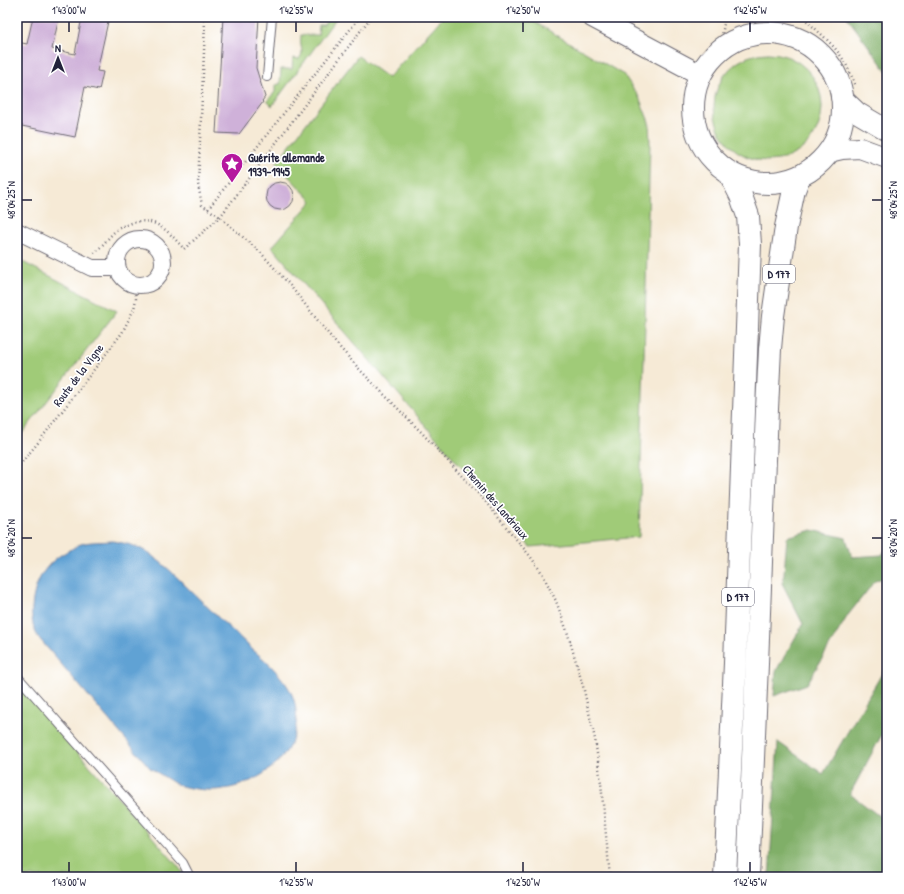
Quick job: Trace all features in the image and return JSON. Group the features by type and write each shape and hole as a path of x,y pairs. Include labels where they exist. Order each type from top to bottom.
{"main road":[{"path":"781,17 792,36"},
{"path":"742,27 758,33 772,33 792,36 809,44 827,58 839,80 850,94 838,133 829,152 809,171 799,177 781,182 764,183 731,176 718,167 701,146 693,122 694,98 701,75 720,49 742,27"},
{"name":"D 177","path":"725,877 735,671 750,244 748,216 741,196 731,176"},
{"name":"D 177","path":"748,877 770,349 773,316 786,226 794,190 799,177"}],"street":[{"path":"592,17 701,75"},
{"path":"850,94 858,113 887,130"},
{"path":"829,152 842,149 860,148 887,158"},
{"path":"17,231 92,268 117,268"},
{"path":"140,238 157,245 162,252 164,265 161,273 154,281 146,285 134,285 121,275 117,268 117,256 120,249 126,243 140,238"}],"lane":[{"path":"267,78 272,17"},
{"path":"17,676 168,846 182,863 190,877"}],"path":[{"path":"17,36 21,17"},
{"path":"205,17 198,184 202,205 208,209 360,17"},
{"path":"89,254 96,252 121,227 135,221 147,221 165,229 184,249 220,217 371,17"},
{"path":"720,49 725,17"},
{"path":"805,17 806,20 831,43 850,70 850,94"},
{"name":"Chemin des Landriaux","path":"208,209 220,217 261,253 275,268 301,298 340,348 484,500 542,573 556,601 567,631 583,686 595,739 604,805 610,877"},
{"name":"Route de la Vigne","path":"17,468 122,333 134,309 136,299 134,285"}],"green space":[{"path":"327,17 337,17 272,106 267,101 275,92 275,85 280,84 281,69 292,69 293,58 299,59 301,56 301,35 318,35 319,25 324,25"},
{"path":"443,17 526,17 624,75 639,97 649,122 650,143 639,537 530,547 272,247 312,201 276,163 358,56 388,78"},
{"path":"847,17 887,17 887,72 885,69"},
{"path":"768,53 789,57 806,69 818,86 822,107 818,128 806,145 789,157 768,161 747,157 730,145 718,128 714,107 718,86 730,69 747,57"},
{"path":"17,259 117,311 17,440"},
{"path":"812,530 846,538 852,557 882,555 887,547 887,576 875,581 848,615 807,684 774,696 776,671 803,624 783,585 787,537"},
{"path":"887,665 887,725 850,794 887,822 887,877 769,877 778,742 823,774"},
{"path":"17,683 177,865 186,877 17,877"}],"water":[{"path":"112,541 137,547 161,562 269,664 287,685 295,704 296,724 292,742 282,757 268,770 252,780 234,787 215,790 190,788 174,783 150,768 38,637 32,619 33,598 35,589 48,566 54,560 80,544"}],"building":[{"path":"33,17 59,17 52,49 75,54 82,17 109,17 97,71 103,72 99,90 85,87 75,137 17,125 17,42 27,44"},
{"path":"223,17 259,17 256,68 265,97 262,101 263,102 239,134 216,133"},
{"path":"280,182 290,186 294,196 290,206 280,210 270,206 266,196 270,186"}],"place":[{"name":"Guérite allemande 1939-1945","path":"232,184"}]}
